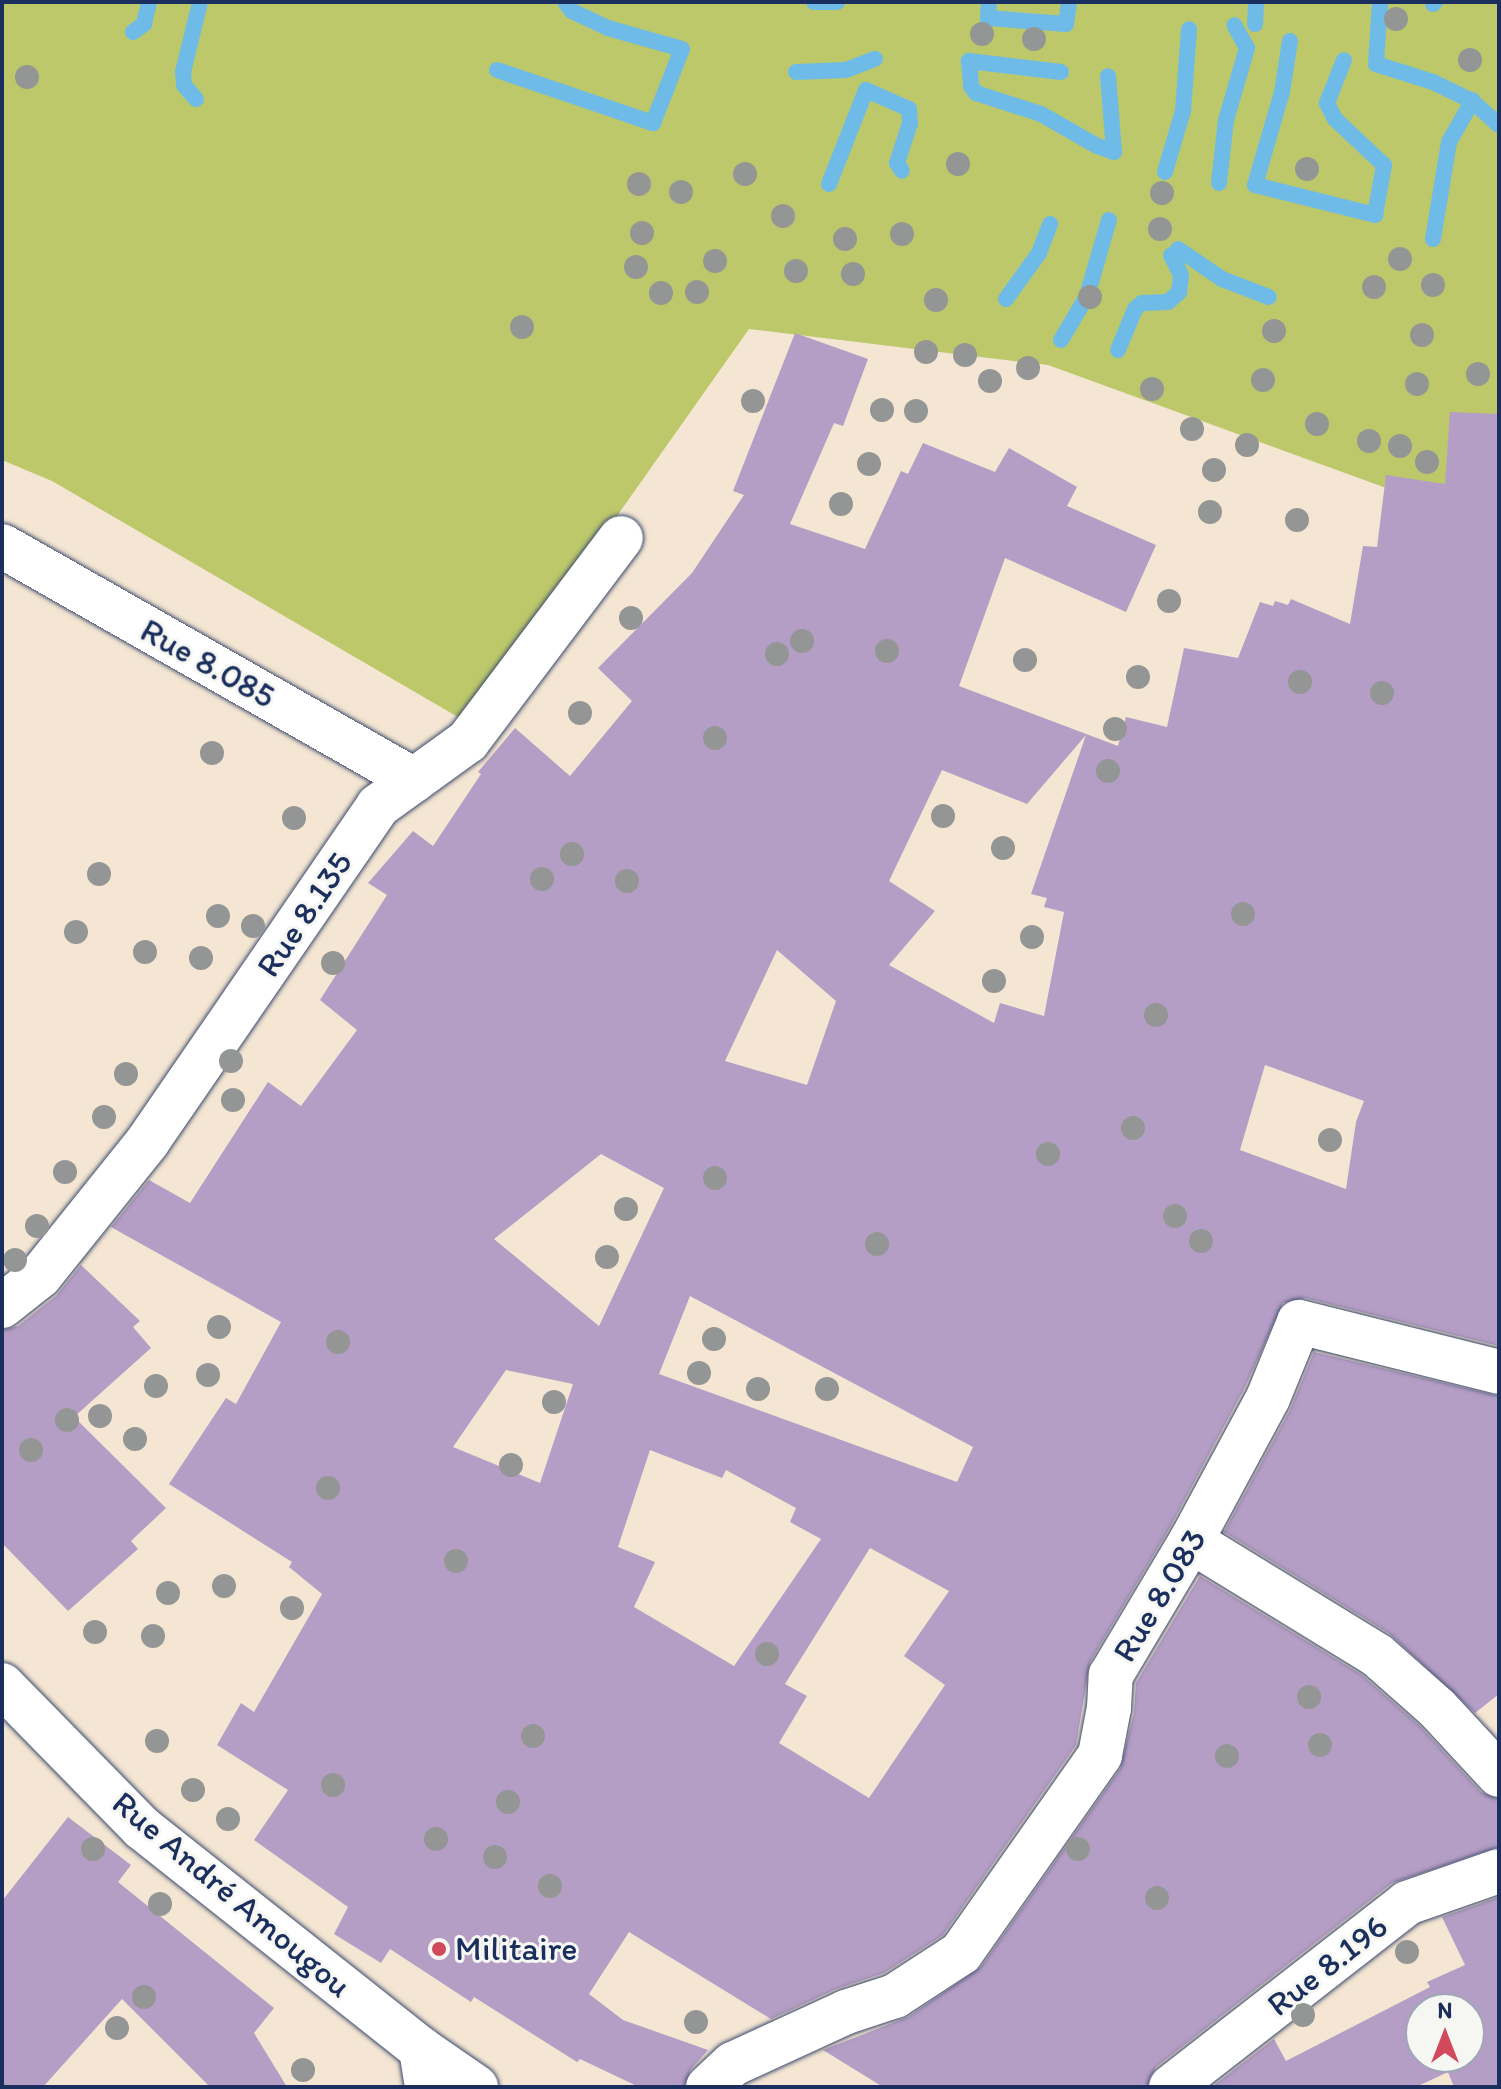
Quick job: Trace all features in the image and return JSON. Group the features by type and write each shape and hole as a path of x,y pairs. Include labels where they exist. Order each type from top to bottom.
{"street":[{"name":"Rue 8.135","path":"2,1306 40,1276 148,1141 378,806 468,741 621,538"},
{"name":"Rue 8.085","path":"2,546 414,780"},
{"name":"Rue 8.083","path":"708,2087 733,2064 846,2012 895,1996 961,1953 1100,1755 1109,1708 1111,1675 1191,1541 1268,1398 1299,1322 1499,1372"},
{"path":"1191,1541 1377,1655 1437,1708 1499,1775"},
{"name":"Rue André Amougou","path":"2,1685 142,1828 424,2068 476,2087"},
{"name":"Rue 8.196","path":"1171,2087 1407,1903 1499,1871"}],"green space":[{"path":"2,2 1499,2 1499,529 1048,365 749,329 470,724 52,481 2,460"}],"building":[{"path":"795,333 868,359 843,426 834,423 790,524 865,549 901,471 908,474 923,443 995,472 1009,448 1077,487 1067,506 1156,545 1126,612 1005,558 959,686 1118,746 1126,717 1167,727 1184,648 1238,658 1260,602 1273,606 1275,601 1288,605 1291,599 1350,624 1363,546 1377,547 1386,475 1445,484 1450,412 1499,414 1499,1346 1305,1298 1283,1303 1245,1387 1169,1529 1090,1662 1076,1745 943,1935 884,1973 836,1989 771,2019 629,1932 589,1994 623,2020 708,2050 691,2069 684,2087 639,2087 580,2059 577,2062 474,1997 471,2002 390,1949 381,1963 334,1934 348,1907 254,1840 288,1790 217,1745 241,1703 254,1712 322,1594 289,1567 292,1562 169,1484 226,1398 236,1404 281,1322 111,1227 149,1180 190,1203 268,1082 301,1106 357,1030 320,1000 387,895 368,883 413,831 433,846 481,774 478,772 515,728 570,776 632,701 598,668 692,573 744,495 733,491","holes":["1086,735 1031,894 1047,898 1044,907 1064,912 1044,1016 1000,1003 994,1023 889,965 935,911 889,881 942,770 1027,804","777,950 836,1001 807,1085 725,1061","1265,1065 1364,1101 1356,1122 1346,1189 1240,1150","601,1154 664,1188 599,1326 494,1239","690,1296 973,1447 957,1482 659,1374","506,1370 573,1384 540,1483 453,1447","650,1450 722,1478 726,1470 796,1508 790,1522 821,1539 734,1666 634,1607 655,1562 618,1547","870,1548 949,1591 904,1656 945,1685 869,1798 779,1743 807,1696 785,1684"]},
{"path":"81,1265 140,1321 133,1327 151,1348 74,1417 166,1508 131,1541 138,1549 68,1611 2,1543 2,1330 18,1326 56,1296"},
{"path":"1314,1352 1499,1396 1499,1694 1475,1713 1390,1634 1224,1532 1290,1410"},
{"path":"1200,1576 1362,1675 1420,1726 1481,1792 1499,1799 1499,1847 1392,1883 1156,2067 1147,2087 883,2087 823,2050 908,2017 981,1967 1120,1769 1134,1713 1136,1683"},
{"path":"68,1817 131,1865 118,1882 274,2008 254,2033 287,2087 210,2087 122,1999 43,2087 2,2087 2,1901"},
{"path":"1499,1897 1499,2087 1454,2087 1448,2073 1485,2073 1485,1993 1418,1993 1430,1987 1427,1982 1465,1965 1442,1917"},
{"path":"1405,2000 1405,2073 1446,2073 1416,2087 1212,2087 1274,2039 1286,2061"}],"waterway":[{"path":"133,32 144,24 149,2"},
{"path":"196,99 184,85 183,72 200,2"},
{"path":"497,70 653,123 682,49 608,28 572,11 565,2"},
{"path":"814,2 837,2"},
{"path":"989,2 988,18 1066,24 1069,2"},
{"path":"1255,24 1256,2"},
{"path":"1380,2 1376,64 1433,82 1472,101 1499,125"},
{"path":"1219,183 1226,120 1247,48 1234,25"},
{"path":"1165,172 1183,111 1189,29"},
{"path":"1290,41 1282,92 1255,185 1375,215 1384,165 1335,119 1327,103 1344,60"},
{"path":"796,72 846,70 875,59"},
{"path":"1061,72 969,61 971,86 976,93 1041,114 1097,146 1114,152 1108,76"},
{"path":"829,184 866,90 909,109 910,123 897,163 902,171"},
{"path":"1433,239 1449,142 1473,100"},
{"path":"1061,340 1087,296 1109,220"},
{"path":"1006,299 1039,253 1050,224"},
{"path":"1178,249 1222,279 1269,297"},
{"path":"1118,350 1135,309 1142,303 1168,302 1179,292 1181,275 1171,255"}],"place":[{"name":"Militaire","path":"439,1949"}]}
